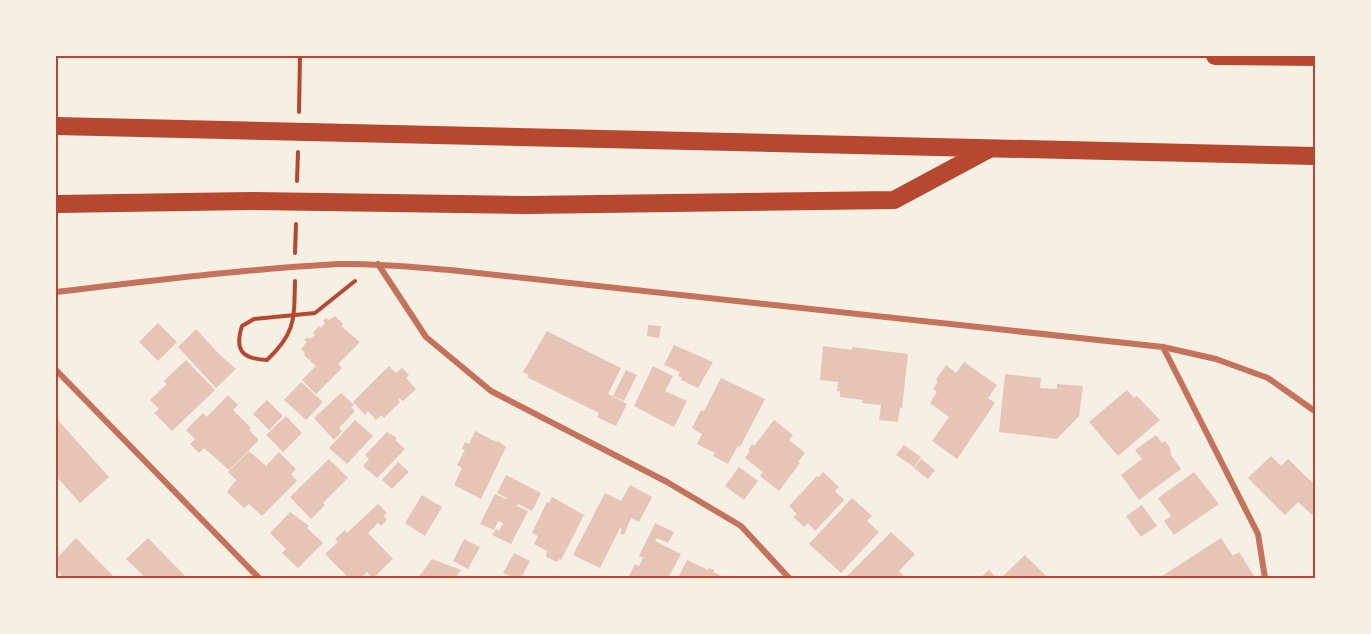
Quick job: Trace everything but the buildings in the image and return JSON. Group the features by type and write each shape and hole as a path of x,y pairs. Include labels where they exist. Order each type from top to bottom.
{"highway":[{"path":"1215,56 1316,57"},
{"path":"56,126 1316,156"},
{"path":"56,204 250,201 527,205 894,200 991,148"}],"street":[{"path":"56,292 220,273 340,264 378,264 450,270 1163,347 1216,359 1268,378 1316,412"},
{"path":"378,264 426,337 491,391 667,482 741,526 789,579"},
{"path":"1163,347 1258,534 1265,579"},
{"path":"56,370 259,579"}],"path":[{"path":"292,316 284,344 267,360 251,359 242,351 238,339 242,326 254,320 315,313 378,264"}]}
